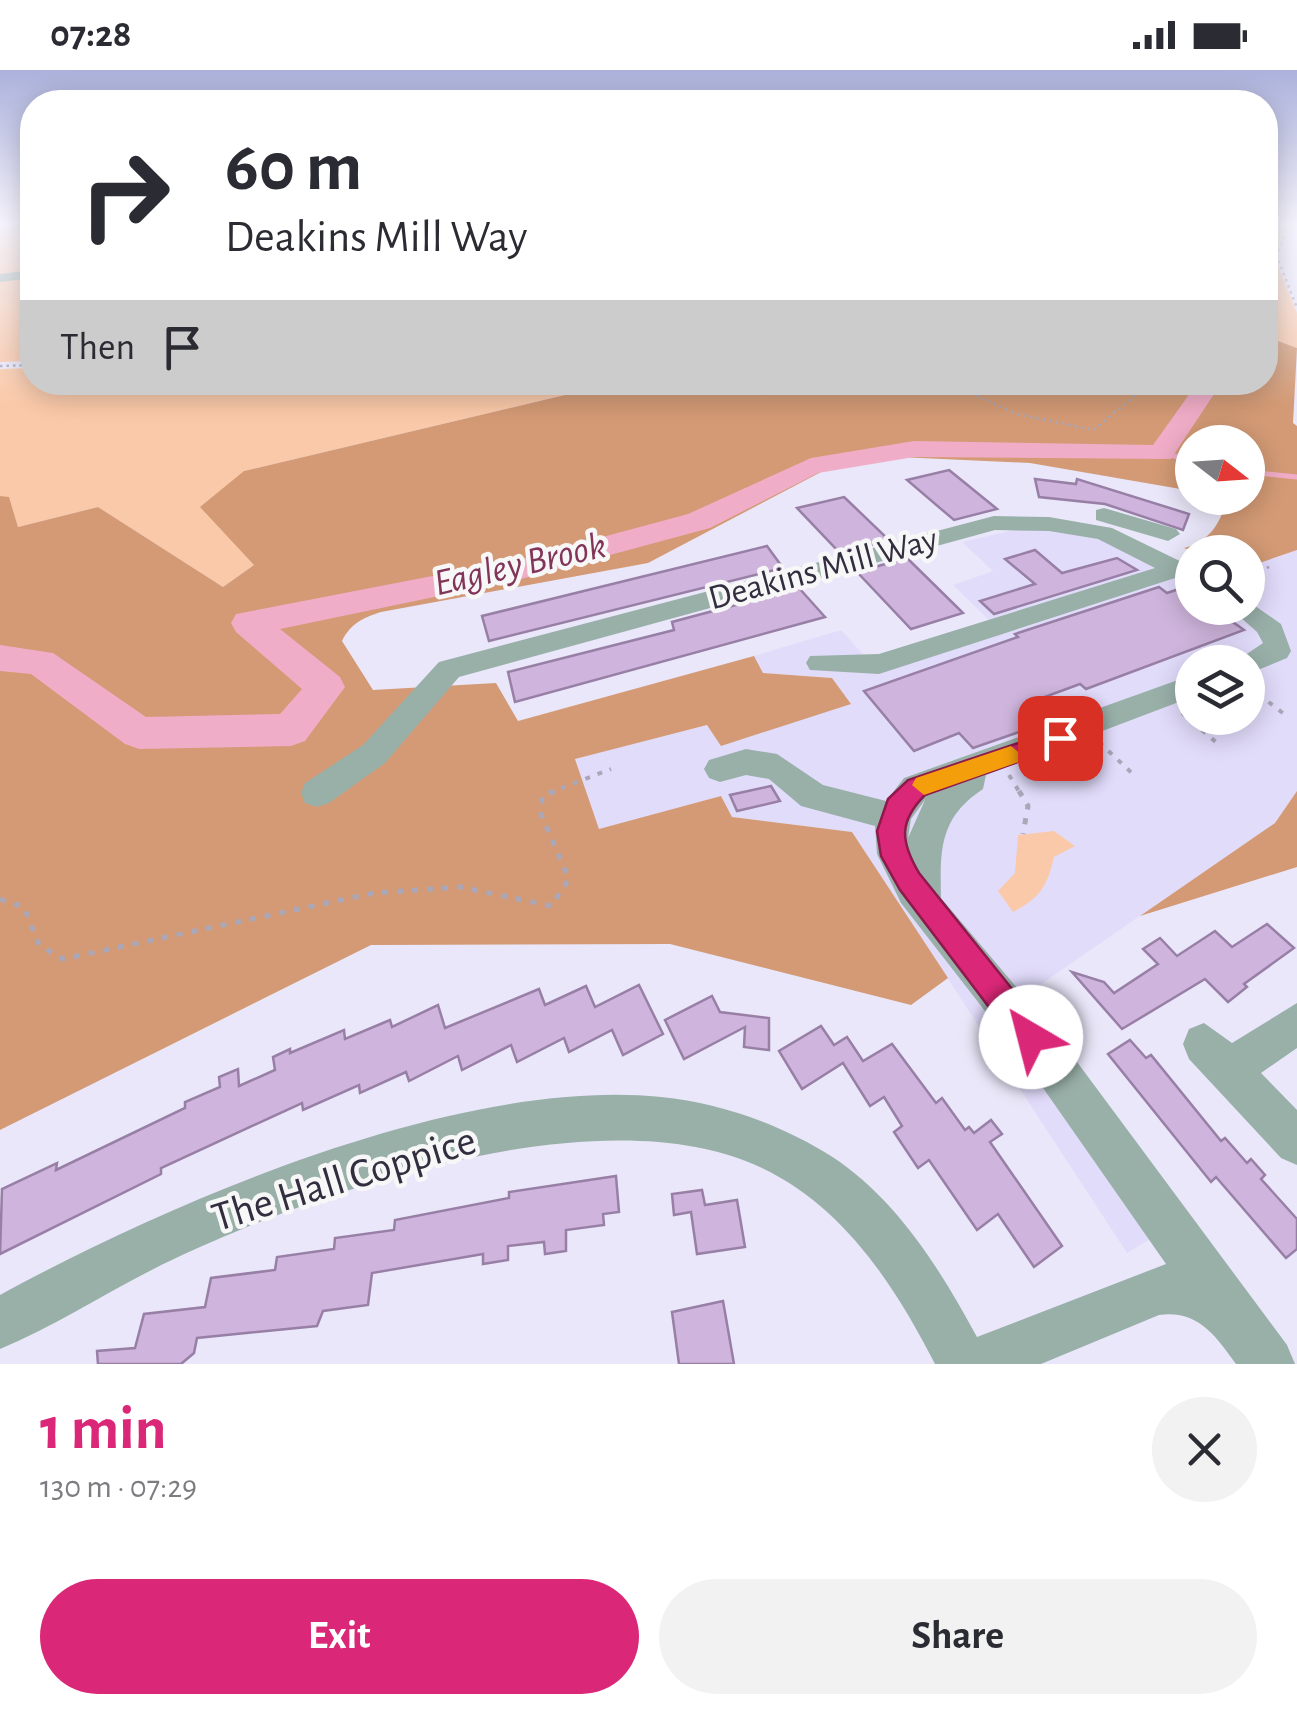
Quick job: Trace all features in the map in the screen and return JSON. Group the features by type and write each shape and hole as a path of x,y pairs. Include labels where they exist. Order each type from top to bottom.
{"street":[{"path":"1047,507 1106,525 1168,534"},
{"name":"Deakins Mill Way","path":"317,793 374,754 449,668 994,523 1106,525 1175,569"},
{"path":"820,663 879,664 1175,575"},
{"path":"1265,623 1272,628 1277,651 1265,656"},
{"path":"1175,693 916,788 897,807 890,831 894,856 923,900 1010,1008 1268,1364"},
{"path":"923,900 920,859 936,807 952,790 1035,747"},
{"path":"720,769 746,762 777,767 813,796 894,817"},
{"path":"1297,1023 1217,1057 1297,1142"},
{"name":"The Hall Coppice","path":"0,1324 60,1287 142,1247 380,1159 479,1135 588,1119 640,1118 690,1123 742,1136 790,1159 835,1190 880,1229 921,1282 963,1364"},
{"path":"976,1364 1159,1290 1178,1286 1202,1294 1230,1313"}],"path":[{"path":"1288,284 1297,308"},
{"path":"969,395 1039,424 1093,430 1136,395"},
{"path":"1265,568 1273,566"},
{"path":"1164,697 1217,742"},
{"path":"1265,699 1284,714"},
{"path":"1084,728 1135,776"},
{"path":"1000,766 1021,789 1028,806 1023,834"},
{"path":"0,899 24,907 39,945 63,959 374,893 461,886 551,906 569,878 541,814 542,796 611,769"}],"shaded area":[{"path":"0,284 20,284 20,361 0,362"},
{"path":"1278,284 1285,284 1297,313 1297,348 1278,341"},
{"path":"1278,341 1297,348 1293,423 1297,426 1297,550 1265,561 1265,535 1208,535 1221,515 1265,515 1265,425 1175,425 1175,488 1030,463 899,457 823,471 648,563 381,612 358,622 342,641 373,690 496,683 518,721 754,656 763,673 832,678 851,704 721,746 707,725 575,759 599,829 721,796 732,817 852,832 948,978 911,1005 670,944 371,945 0,1130 0,496 9,497 18,527 98,507 223,587 254,565 200,507 244,471 564,395 1278,395"},
{"path":"20,368 20,395 564,395 244,471 254,565 223,587 98,507 18,527 9,498 0,496 0,369"},
{"path":"1022,528 1090,535 1175,564 1175,625 1265,625 1265,561 1297,550 1297,791 1275,823 1028,993 1185,1218 1127,1253 852,832 732,817 721,796 599,830 575,758 708,725 850,704 832,678 763,673 754,656 841,630 868,660 989,620 953,585 993,571 962,542"},
{"path":"1297,791 1297,867 1140,916 1275,823"},
{"path":"1054,831 1075,846 1054,857 1041,891 1013,912 998,891 1015,873 1018,835"}],"building":[{"path":"949,470 997,509 954,520 907,480"},
{"path":"1035,479 1076,484 1077,479 1175,510 1175,515 1189,515 1183,530 1105,504 1039,497"},
{"path":"844,497 889,540 840,553 797,508"},
{"path":"767,546 783,568 489,641 482,616"},
{"path":"1035,550 1062,573 1117,558 1137,570 994,614 980,601 1035,584 1005,559"},
{"path":"907,558 963,613 911,629 857,572"},
{"path":"1159,587 1167,593 1175,590 1175,625 1237,625 1244,630 1204,645 1175,645 1175,656 1086,689 1080,684 1031,702 1051,721 973,748 959,733 914,751 864,691 1018,637 1015,634"},
{"path":"799,588 825,617 515,702 508,672 674,630 672,622"},
{"path":"771,786 780,801 737,811 730,795"},
{"path":"1267,924 1294,948 1244,984 1247,987 1228,1002 1205,979 1122,1029 1072,972 1104,982 1114,993 1158,964 1143,949 1160,938 1177,956 1215,931 1232,947"},
{"path":"639,985 663,1034 623,1055 612,1030 569,1052 564,1038 517,1062 511,1045 462,1070 458,1056 409,1081 406,1072 360,1093 359,1085 303,1110 302,1103 161,1168 161,1174 0,1254 2,1189 57,1163 56,1170 185,1108 185,1102 220,1087 219,1077 238,1069 239,1086 275,1070 273,1057 290,1049 290,1053 344,1030 345,1039 390,1020 392,1027 438,1005 445,1028 539,989 545,1005 586,986 595,1007"},
{"path":"712,996 720,1012 769,1018 769,1050 744,1047 745,1027 684,1059 665,1020"},
{"path":"821,1026 834,1045 847,1037 863,1061 892,1044 936,1103 942,1098 965,1130 969,1127 974,1133 991,1120 1002,1134 990,1142 1062,1246 1034,1267 998,1214 977,1230 929,1160 918,1168 894,1132 902,1126 884,1097 870,1106 843,1063 802,1089 779,1051"},
{"path":"1130,1040 1146,1058 1151,1055 1221,1141 1225,1138 1247,1163 1251,1159 1265,1175 1261,1179 1297,1219 1297,1249 1286,1258 1216,1177 1211,1182 1108,1054"},
{"path":"616,1176 619,1212 603,1214 604,1225 566,1230 566,1251 545,1254 544,1242 508,1246 508,1260 483,1264 483,1254 372,1273 368,1305 323,1311 317,1326 197,1338 194,1353 181,1364 98,1364 97,1351 135,1348 144,1314 205,1307 211,1278 275,1270 277,1257 334,1249 335,1238 394,1230 395,1220 509,1198 509,1192"},
{"path":"702,1190 705,1205 737,1200 745,1247 697,1254 691,1212 674,1215 672,1194"},
{"path":"723,1301 734,1364 679,1364 672,1312"}],"waterway":[{"name":"Eagley Brook","path":"0,658 40,662 139,733 291,730 326,687 249,623 521,569 699,521 811,466 914,449 1161,453 1201,395"},
{"path":"1161,453 1175,456"},
{"path":"1265,474 1297,477"}],"slow traffic":[{"path":"924,785 1011,756"}],"route":[{"path":"1031,1037 910,882 894,856 890,831 897,807 916,788 1060,738"}]}
